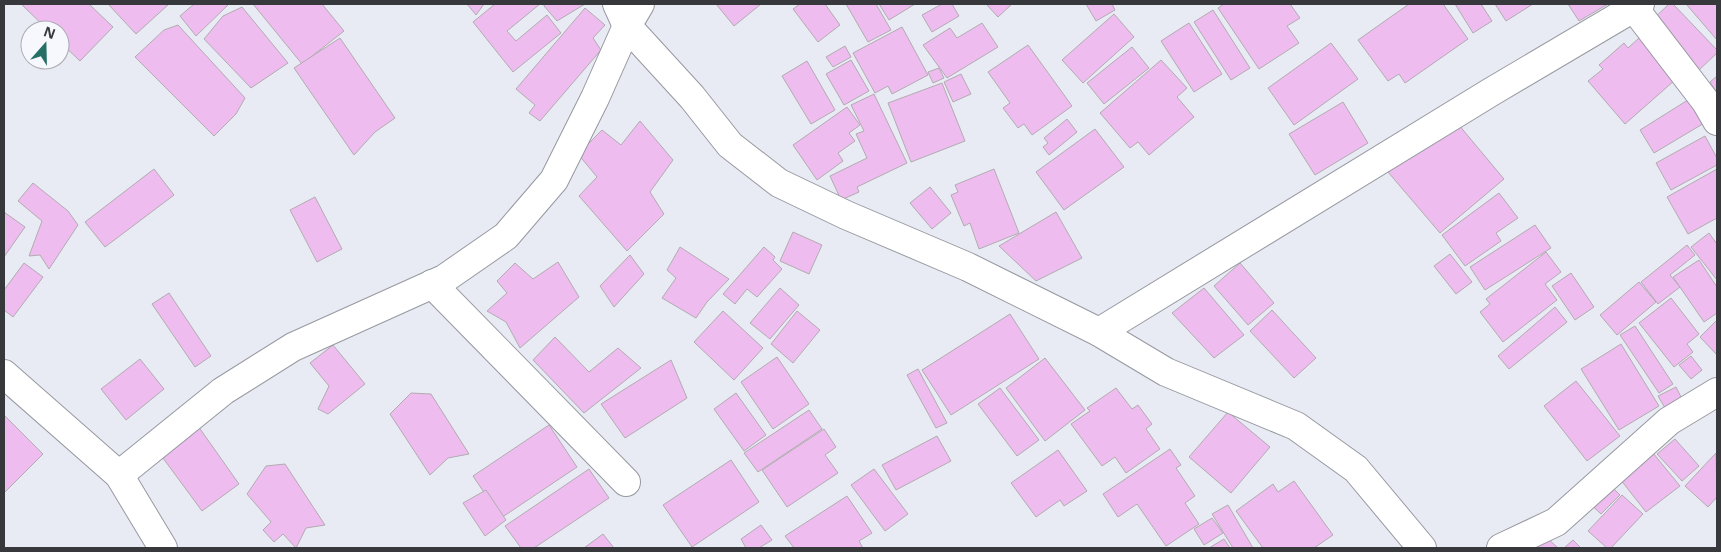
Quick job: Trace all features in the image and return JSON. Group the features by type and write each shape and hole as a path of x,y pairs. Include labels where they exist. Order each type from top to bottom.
{"street":[{"path":"1099,332 1491,92 1637,6 1706,102 1717,121"},
{"path":"628,11 730,145 779,183 846,215 968,268 1099,332 1166,372 1296,426 1356,468 1422,548"},
{"path":"119,475 223,391 293,347 444,279 506,236 554,180 594,98 628,11"},
{"path":"432,284 626,482"},
{"path":"4,374 119,475 163,548"},
{"path":"1501,548 1556,522 1669,421 1717,392"}],"building":[{"path":"21,4 89,4 113,27 80,61 70,52 70,20 38,20"},
{"path":"108,4 169,4 136,34"},
{"path":"194,4 229,4 196,36 180,16"},
{"path":"253,4 322,4 344,31 302,64"},
{"path":"467,4 484,4 476,15"},
{"path":"495,4 540,4 507,31 516,41 547,15 561,33 513,72 473,22"},
{"path":"544,4 585,4 557,21"},
{"path":"716,4 761,4 734,26"},
{"path":"800,4 825,4 840,25 818,42 793,9"},
{"path":"846,4 876,4 891,30 868,42"},
{"path":"879,4 915,4 889,20"},
{"path":"942,4 952,4 959,16 932,32 922,15"},
{"path":"986,4 1012,4 998,17"},
{"path":"1086,4 1112,4 1115,10 1096,21"},
{"path":"1224,4 1290,4 1300,18 1287,26 1299,43 1259,69 1218,8"},
{"path":"1409,4 1443,4 1468,39 1405,83 1399,74 1388,81 1358,40"},
{"path":"1455,4 1481,4 1492,21 1473,33"},
{"path":"1495,4 1533,4 1506,21"},
{"path":"1568,4 1608,4 1579,21"},
{"path":"1669,4 1673,4 1717,50 1717,53 1698,71 1651,21"},
{"path":"1686,4 1717,4 1717,40"},
{"path":"242,7 288,63 251,88 204,39 223,16"},
{"path":"585,8 605,25 593,38 601,50 540,121 529,113 535,105 516,89"},
{"path":"1213,10 1250,68 1231,80 1194,22"},
{"path":"1114,14 1134,37 1083,83 1062,60"},
{"path":"982,23 998,47 947,78 923,45 950,28 957,38"},
{"path":"1189,23 1222,74 1194,92 1161,41"},
{"path":"178,25 245,98 236,114 214,136 135,57 164,30"},
{"path":"902,27 928,75 892,94 888,86 875,93 853,53"},
{"path":"340,38 395,118 375,132 354,155 294,68"},
{"path":"1639,38 1675,80 1625,124 1588,81 1603,69 1599,65 1624,43 1628,48"},
{"path":"1331,43 1358,79 1294,125 1268,88"},
{"path":"1028,45 1072,106 1032,135 1024,124 1018,128 1003,108 1010,103 988,72"},
{"path":"845,46 851,57 833,67 826,57"},
{"path":"1132,47 1149,68 1104,104 1087,83"},
{"path":"851,60 869,91 844,105 826,74"},
{"path":"1161,60 1187,88 1177,97 1194,117 1149,155 1138,142 1130,148 1100,113"},
{"path":"807,61 835,110 811,124 782,76"},
{"path":"939,68 944,78 933,83 928,72"},
{"path":"961,74 971,94 953,102 944,82"},
{"path":"1717,76 1717,93 1710,82"},
{"path":"942,83 965,141 911,162 888,103"},
{"path":"874,94 907,163 857,187 859,192 841,200 830,176 867,158 856,134 864,131 851,105"},
{"path":"1691,98 1706,122 1654,153 1640,130"},
{"path":"1343,102 1368,143 1315,175 1289,134"},
{"path":"847,107 860,125 849,133 855,141 838,153 843,161 817,180 793,145"},
{"path":"1453,118 1504,179 1440,233 1388,172"},
{"path":"1067,119 1077,132 1049,155 1043,147 1048,143 1044,138"},
{"path":"640,121 673,160 650,192 664,214 627,251 579,196 597,177 578,154 602,130 621,145"},
{"path":"1095,129 1124,167 1064,210 1036,172"},
{"path":"1705,136 1717,158 1717,165 1671,190 1656,163"},
{"path":"154,169 174,195 105,247 85,222"},
{"path":"994,169 1019,233 979,249 970,223 964,226 951,195 958,192 955,185"},
{"path":"1717,169 1717,218 1688,234 1667,197"},
{"path":"33,183 68,211 78,225 49,269 40,255 29,256 42,221 18,201"},
{"path":"930,187 951,213 932,229 910,203"},
{"path":"1499,193 1518,218 1496,233 1501,241 1465,266 1442,235"},
{"path":"315,197 342,249 317,262 290,210"},
{"path":"4,212 25,227 4,257"},
{"path":"1056,212 1082,258 1036,281 999,246"},
{"path":"1535,225 1551,248 1485,290 1470,267"},
{"path":"793,232 822,245 809,274 780,261"},
{"path":"1709,233 1717,244 1717,280 1691,247"},
{"path":"1687,245 1695,255 1670,275 1680,287 1658,304 1641,282"},
{"path":"680,247 729,279 707,302 696,318 662,298 676,278 667,270"},
{"path":"764,247 775,257 773,260 782,269 757,297 747,289 735,304 723,294"},
{"path":"1546,252 1561,272 1545,284 1557,300 1503,342 1480,312 1490,304 1486,299"},
{"path":"1450,254 1472,282 1456,294 1434,266"},
{"path":"630,255 644,274 614,307 600,286"},
{"path":"1699,260 1717,287 1717,313 1704,322 1673,277"},
{"path":"558,262 579,297 520,348 506,322 487,311 507,293 497,281 515,263 533,279"},
{"path":"24,263 43,277 13,317 4,310 4,290"},
{"path":"1240,263 1274,303 1248,325 1214,286"},
{"path":"1571,273 1594,307 1575,320 1552,286"},
{"path":"1639,282 1656,302 1617,335 1600,315"},
{"path":"780,288 799,305 770,339 750,323"},
{"path":"1204,288 1244,335 1214,358 1172,313"},
{"path":"169,293 211,356 195,367 152,304"},
{"path":"1671,298 1699,334 1687,344 1693,352 1674,367 1639,323"},
{"path":"1555,307 1567,322 1509,369 1498,356"},
{"path":"1272,310 1316,358 1294,378 1250,331"},
{"path":"723,311 763,348 734,380 694,342"},
{"path":"797,311 820,330 793,363 771,344"},
{"path":"1010,314 1039,359 951,415 922,370"},
{"path":"1717,320 1717,355 1700,337"},
{"path":"1635,326 1673,384 1659,393 1620,335"},
{"path":"555,337 589,372 618,348 641,368 584,413 533,360"},
{"path":"1621,344 1659,406 1619,430 1581,369"},
{"path":"333,345 365,384 328,414 318,409 329,386 310,363"},
{"path":"1691,356 1702,370 1691,379 1679,365"},
{"path":"777,357 809,404 773,429 741,382"},
{"path":"1045,358 1085,410 1045,441 1006,388"},
{"path":"140,359 164,389 126,420 101,389"},
{"path":"671,360 687,398 625,438 601,404"},
{"path":"918,369 947,423 936,428 907,375"},
{"path":"1576,381 1620,436 1587,461 1544,406"},
{"path":"1676,387 1682,399 1665,408 1658,396"},
{"path":"1000,388 1039,440 1017,456 978,404"},
{"path":"1116,388 1132,409 1138,405 1152,424 1146,429 1160,449 1126,473 1115,457 1102,466 1071,424 1090,411 1087,408"},
{"path":"411,393 431,394 469,454 448,458 430,475 390,414"},
{"path":"736,393 766,435 744,451 714,409"},
{"path":"809,410 822,429 758,472 744,453"},
{"path":"1228,412 1270,447 1231,493 1189,457"},
{"path":"4,415 43,454 4,493"},
{"path":"549,425 577,467 501,518 473,476"},
{"path":"198,426 239,484 202,511 160,454"},
{"path":"824,429 836,447 825,455 838,473 787,507 762,470"},
{"path":"937,436 951,461 896,490 882,465"},
{"path":"1675,439 1699,466 1682,481 1657,454"},
{"path":"1170,449 1181,465 1176,468 1195,496 1185,503 1199,524 1166,546 1137,504 1118,517 1103,494"},
{"path":"1058,450 1087,491 1064,506 1060,500 1036,517 1011,483"},
{"path":"1653,453 1680,486 1646,512 1620,479"},
{"path":"1716,453 1717,497 1708,507 1685,486"},
{"path":"731,460 759,502 692,547 663,505"},
{"path":"285,464 325,525 306,528 296,548 283,534 274,542 263,530 271,522 247,494 266,466"},
{"path":"589,469 609,498 534,548 521,548 505,526"},
{"path":"874,469 908,514 885,531 851,485"},
{"path":"1294,481 1333,535 1314,548 1263,548 1236,511 1273,484 1278,492"},
{"path":"1608,483 1620,495 1601,514 1588,502"},
{"path":"486,490 506,520 485,536 463,503"},
{"path":"1622,495 1643,514 1611,548 1607,548 1588,531"},
{"path":"847,496 872,533 859,541 863,548 794,548 785,536"},
{"path":"1228,505 1253,548 1233,548 1212,514"},
{"path":"1212,518 1223,533 1204,545 1194,529"},
{"path":"761,525 772,540 759,548 746,548 741,539"},
{"path":"603,534 614,548 584,548"},
{"path":"1546,537 1558,548 1535,548"},
{"path":"1224,539 1230,548 1209,548"},
{"path":"1573,540 1581,548 1564,548"}]}
